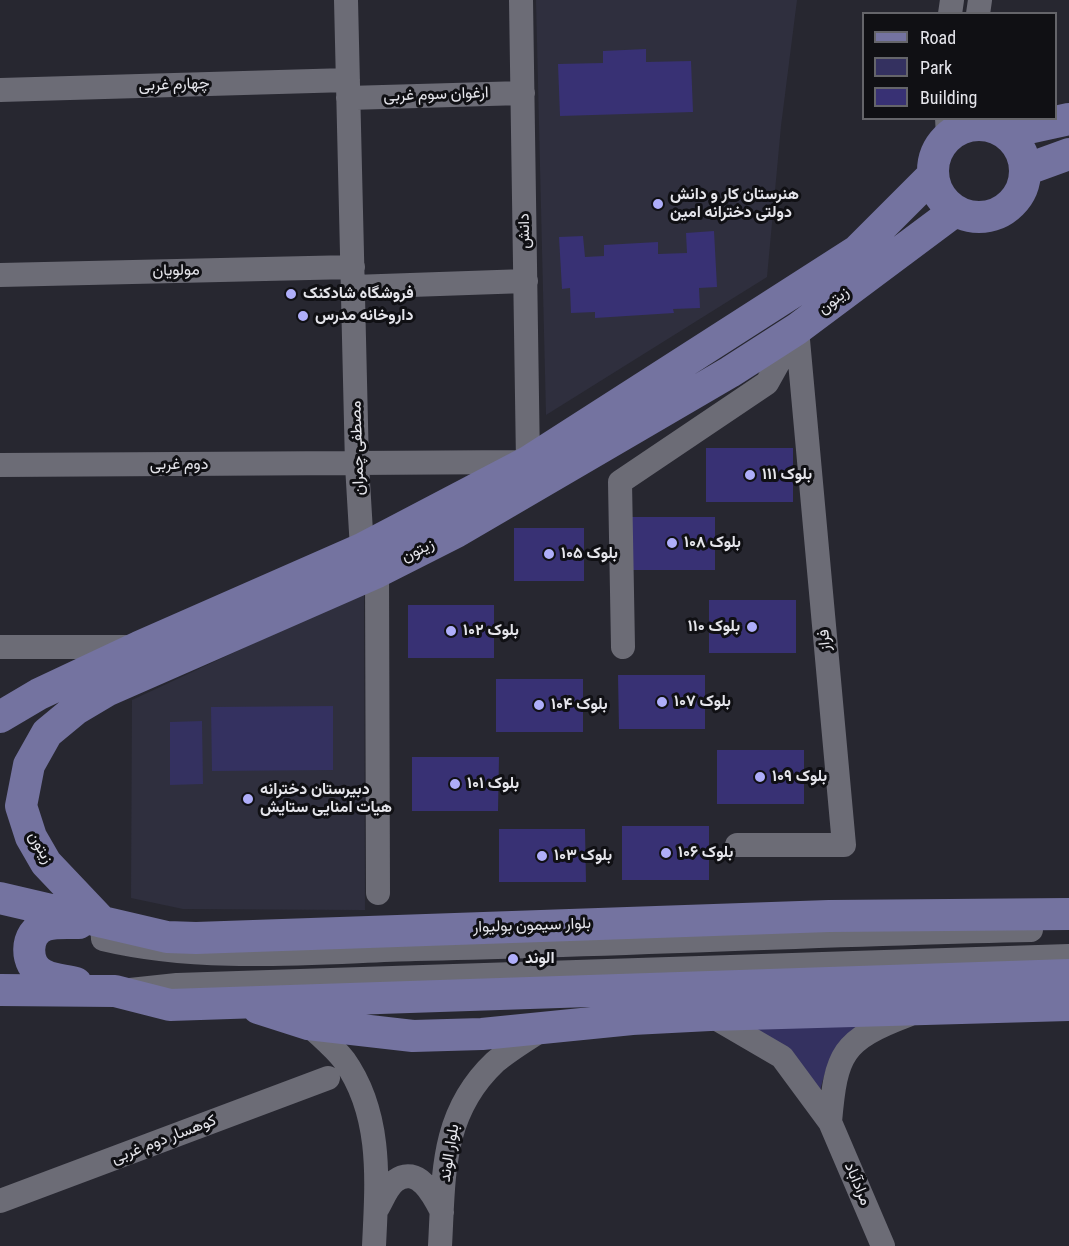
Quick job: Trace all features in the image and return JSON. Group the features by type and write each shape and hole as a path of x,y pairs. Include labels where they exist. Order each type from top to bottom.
{"main road":[{"path":"1002,126 1023,156 1025,170 1017,197 996,214 968,216 955,211 936,189 933,175 934,161 947,127 1002,126 1069,119"},
{"path":"1025,170 1069,154"},
{"name":"زیتون","path":"102,922 46,863 11,797 47,734 76,709 108,690 369,560 528,462 857,251 933,175"},
{"name":"زیتون","path":"0,717 39,694 139,647 466,526 730,372 797,329 955,211"},
{"name":"بلوار سیمون بولیوار","path":"0,898 167,936 196,938 829,916 1069,914"},
{"path":"102,922 46,925 32,937 29,954 37,971 45,976 170,1005 1069,975"},
{"path":"0,990 115,991"},
{"path":"240,1002 308,1024 413,1036 482,1034 545,1027 711,1016 1069,1005"}],"street":[{"name":"مصطفی چمران","path":"346,0 357,465 369,560 378,893"},
{"name":"دانش","path":"521,0 528,462"},
{"name":"چهارم غربی","path":"0,90 348,89"},
{"name":"ارغوان سوم غربی","path":"348,89 523,93"},
{"name":"مولویان","path":"0,275 353,277 526,281"},
{"path":"623,646 620,482 767,383 797,329"},
{"name":"فراز","path":"737,845 844,845 797,329"},
{"name":"دوم غربی","path":"0,465 357,465 528,462"},
{"path":"0,647 139,647"},
{"path":"102,922 103,939 136,947 238,953 500,948 1069,929"},
{"path":"115,991 189,984 1069,956"},
{"path":"830,1122 836,1069 848,1049 859,1037 873,1028 923,1009"},
{"name":"مرادآباد","path":"711,1016 750,1036 782,1057 830,1122 883,1246"},
{"path":"308,1024 343,1058 365,1102 372,1129 377,1209 374,1246"},
{"name":"بلوار الوند","path":"440,1246 449,1140 456,1114 471,1088 496,1061 545,1027"},
{"name":"کوهسار دوم غربی","path":"0,1201 328,1078"},
{"path":"377,1209 395,1181 406,1177 418,1178 431,1191 442,1212"}],"shaded area":[{"name":"هنرستان کار و دانش دولتی دخترانه امین","path":"536,0 797,0 781,126 767,277 546,415"},
{"name":"دبیرستان دخترانه هیات امنایی ستایش","path":"364,592 365,910 183,909 131,898 132,700"}],"green space":[{"path":"333,706 333,770 212,771 211,707"},
{"path":"202,721 203,784 170,785 170,722"},
{"path":"867,1020 848,1034 835,1051 826,1070 820,1092 753,1026"}],"building":[{"path":"646,49 646,62 691,61 693,112 560,116 558,64 603,63 603,51"},
{"path":"714,231 717,287 699,288 700,308 673,309 674,313 595,318 595,312 571,313 570,288 562,289 559,237 583,236 585,257 604,256 604,245 658,242 658,254 687,253 686,233"},
{"name":"بلوک ۱۱۱","path":"706,448 793,448 793,502 706,502"},
{"name":"بلوک ۱۰۸","path":"628,517 715,517 715,570 628,570"},
{"name":"بلوک ۱۰۵","path":"514,528 584,528 584,581 514,581"},
{"name":"بلوک ۱۱۰","path":"709,600 796,600 796,653 709,653"},
{"name":"بلوک ۱۰۲","path":"408,605 494,605 494,658 408,658"},
{"name":"بلوک ۱۰۷","path":"618,675 705,675 705,729 619,729"},
{"name":"بلوک ۱۰۴","path":"496,679 583,679 583,732 496,732"},
{"name":"بلوک ۱۰۹","path":"717,750 804,750 804,804 717,804"},
{"name":"بلوک ۱۰۱","path":"412,757 499,757 498,811 412,811"},
{"name":"بلوک ۱۰۶","path":"622,826 709,826 709,880 622,880"},
{"name":"بلوک ۱۰۳","path":"499,829 585,829 586,882 499,882"}],"place":[{"name":"هنرستان کار و دانش دولتی دخترانه امین","path":"658,204"},
{"name":"فروشگاه شادکنک","path":"291,294"},
{"name":"داروخانه مدرس","path":"303,316"},
{"name":"بلوک ۱۱۱","path":"750,475"},
{"name":"بلوک ۱۰۸","path":"672,543"},
{"name":"بلوک ۱۰۵","path":"549,554"},
{"name":"بلوک ۱۱۰","path":"752,627"},
{"name":"بلوک ۱۰۲","path":"451,631"},
{"name":"بلوک ۱۰۷","path":"662,702"},
{"name":"بلوک ۱۰۴","path":"539,705"},
{"name":"بلوک ۱۰۹","path":"760,777"},
{"name":"بلوک ۱۰۱","path":"455,784"},
{"name":"دبیرستان دخترانه هیات امنایی ستایش","path":"248,799"},
{"name":"بلوک ۱۰۶","path":"666,853"},
{"name":"بلوک ۱۰۳","path":"542,856"},
{"name":"الوند","path":"513,959"}]}
